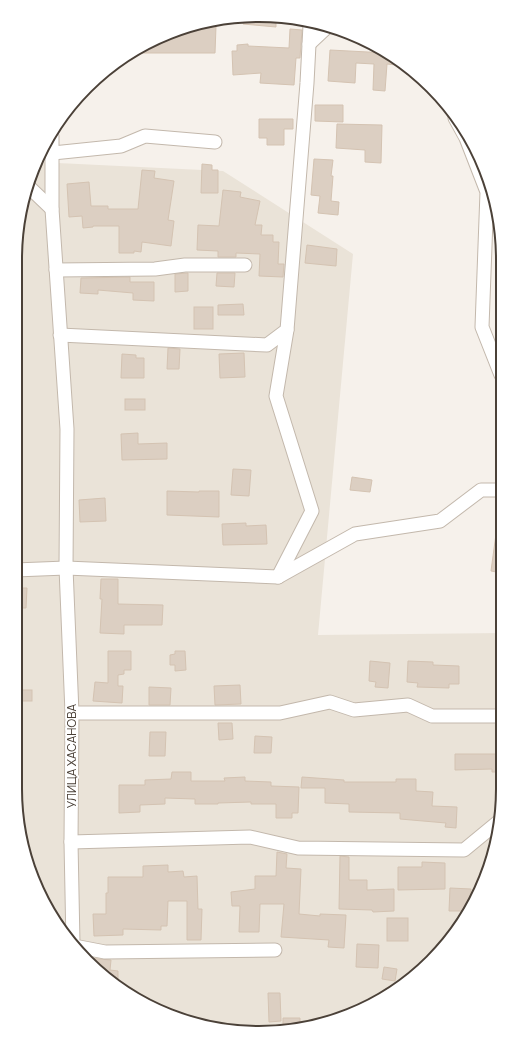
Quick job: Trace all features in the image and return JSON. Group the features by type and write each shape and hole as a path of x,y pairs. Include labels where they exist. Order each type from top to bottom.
{"street":[{"path":"278,577 312,511 276,396 287,330 310,28"},
{"path":"309,44 323,31"},
{"path":"53,153 121,146 145,136 215,142"},
{"name":"УЛИЦА ХАСАНОВА","path":"52,143 52,209 67,428 66,568 72,713 71,842 74,936"},
{"path":"33,190 52,209"},
{"path":"488,197 482,327 496,362"},
{"path":"56,270 155,269 185,265 245,265"},
{"path":"60,335 268,345 287,330"},
{"path":"22,570 66,568 278,577 355,534 440,521 481,490 496,488"},
{"path":"72,713 280,713 330,702 354,710 408,705 432,716 496,716"},
{"path":"71,842 250,837 298,848 464,850 493,826"},
{"path":"83,947 105,952 275,950"}],"shaded area":[{"path":"42,162 223,171 353,254 318,635 496,633 496,789 494,820 488,850 478,880 472,894 456,921 427,957 391,986 364,1002 350,1008 320,1018 290,1024 259,1026 228,1024 198,1018 168,1008 140,994 115,977 91,957 71,933 54,908 40,880 30,850 24,820 22,789 22,259 24,228 30,198"}],"building":[{"path":"259,22 276,23 276,27 243,24"},
{"path":"216,26 215,53 143,53 168,40 198,30"},
{"path":"290,29 302,30 300,58 296,58 294,85 260,83 261,73 233,75 232,51 237,51 237,45 248,44 248,46 289,48"},
{"path":"330,50 375,52 395,65 387,64 385,91 373,90 374,64 356,63 355,83 328,81"},
{"path":"315,105 343,105 343,122 315,121"},
{"path":"259,119 293,119 293,129 284,129 284,145 267,145 267,138 259,138"},
{"path":"337,124 382,125 381,163 365,162 365,150 336,148"},
{"path":"314,159 333,160 331,176 333,176 331,201 339,202 338,215 318,213 320,196 311,195"},
{"path":"202,164 212,165 212,170 218,170 218,193 201,193"},
{"path":"142,170 155,171 154,178 174,181 168,220 174,221 171,246 142,242 141,252 134,251 134,253 119,253 119,226 93,226 83,228 82,216 69,217 67,184 89,182 91,206 108,206 108,209 138,209"},
{"path":"223,190 241,192 240,197 260,201 255,225 262,225 261,235 273,235 273,242 279,242 278,264 284,264 283,277 259,276 260,254 236,253 236,257 218,257 218,251 197,250 198,225 219,226"},
{"path":"307,245 337,249 336,266 305,263"},
{"path":"188,273 188,291 175,292 175,274"},
{"path":"217,273 235,273 234,287 216,286"},
{"path":"130,277 130,282 154,282 154,301 133,300 133,293 98,290 98,294 80,293 81,278"},
{"path":"243,304 244,315 218,315 218,305"},
{"path":"194,307 213,307 213,329 194,329"},
{"path":"168,348 180,349 179,369 167,369"},
{"path":"244,353 245,377 220,378 219,354"},
{"path":"122,354 136,355 136,358 144,358 144,378 121,378"},
{"path":"125,399 145,399 145,410 125,410"},
{"path":"138,433 138,444 167,443 167,459 122,460 121,434"},
{"path":"233,469 251,470 249,496 231,495"},
{"path":"352,477 372,480 370,492 350,490"},
{"path":"167,491 219,491 219,517 167,515"},
{"path":"105,498 106,521 80,522 79,500"},
{"path":"246,523 246,526 266,525 267,544 223,545 222,524"},
{"path":"496,534 496,572 491,571"},
{"path":"101,579 118,579 118,604 163,605 162,625 124,625 124,634 100,633 102,599 100,599"},
{"path":"22,588 27,588 26,608 22,608"},
{"path":"108,651 131,651 131,670 124,670 124,674 118,675 118,686 123,686 122,703 93,701 95,682 108,683"},
{"path":"175,651 185,651 186,670 175,671 175,665 170,665 170,655 175,654"},
{"path":"370,661 390,663 388,688 375,687 376,682 369,681"},
{"path":"408,661 433,662 433,665 459,666 459,684 449,684 449,688 417,687 418,683 407,682"},
{"path":"240,685 241,704 215,705 214,686"},
{"path":"149,687 171,688 170,705 149,705"},
{"path":"22,690 32,690 32,701 22,701"},
{"path":"218,723 232,723 233,739 219,740"},
{"path":"150,732 166,732 165,756 149,756"},
{"path":"255,736 272,737 271,753 254,753"},
{"path":"455,754 496,754 496,772 492,772 492,769 455,770"},
{"path":"172,772 191,772 191,781 225,781 224,778 245,777 245,781 271,782 271,786 299,787 298,813 292,813 292,818 276,818 276,804 251,804 251,802 195,804 195,799 165,798 165,804 140,805 140,812 119,813 119,785 145,785 145,780 171,779"},
{"path":"302,777 344,780 344,782 396,782 396,779 416,779 416,791 433,792 432,806 457,807 456,828 445,827 446,823 400,819 400,813 349,812 349,804 325,803 325,788 301,788"},
{"path":"277,852 287,854 286,868 301,869 299,914 320,916 320,914 346,915 344,948 328,947 329,940 281,937 284,904 260,904 259,932 239,932 240,906 232,906 231,892 255,889 255,876 276,876"},
{"path":"340,856 349,857 349,880 367,880 367,890 394,889 394,911 373,912 372,910 339,909"},
{"path":"422,862 445,863 445,889 398,890 398,867 422,867"},
{"path":"168,865 168,872 183,871 184,877 197,876 198,909 202,909 201,940 187,940 187,901 168,901 167,926 161,926 161,930 123,929 123,935 94,936 93,914 106,914 108,877 143,877 143,866"},
{"path":"450,888 471,889 471,896 462,911 449,911"},
{"path":"387,918 408,918 408,941 387,941"},
{"path":"357,944 379,945 378,968 356,967"},
{"path":"93,958 111,960 110,970 118,971 118,979"},
{"path":"384,967 397,969 395,981 382,979"},
{"path":"268,993 280,993 281,1021 269,1022"},
{"path":"283,1018 300,1018 300,1022 283,1024"}]}
